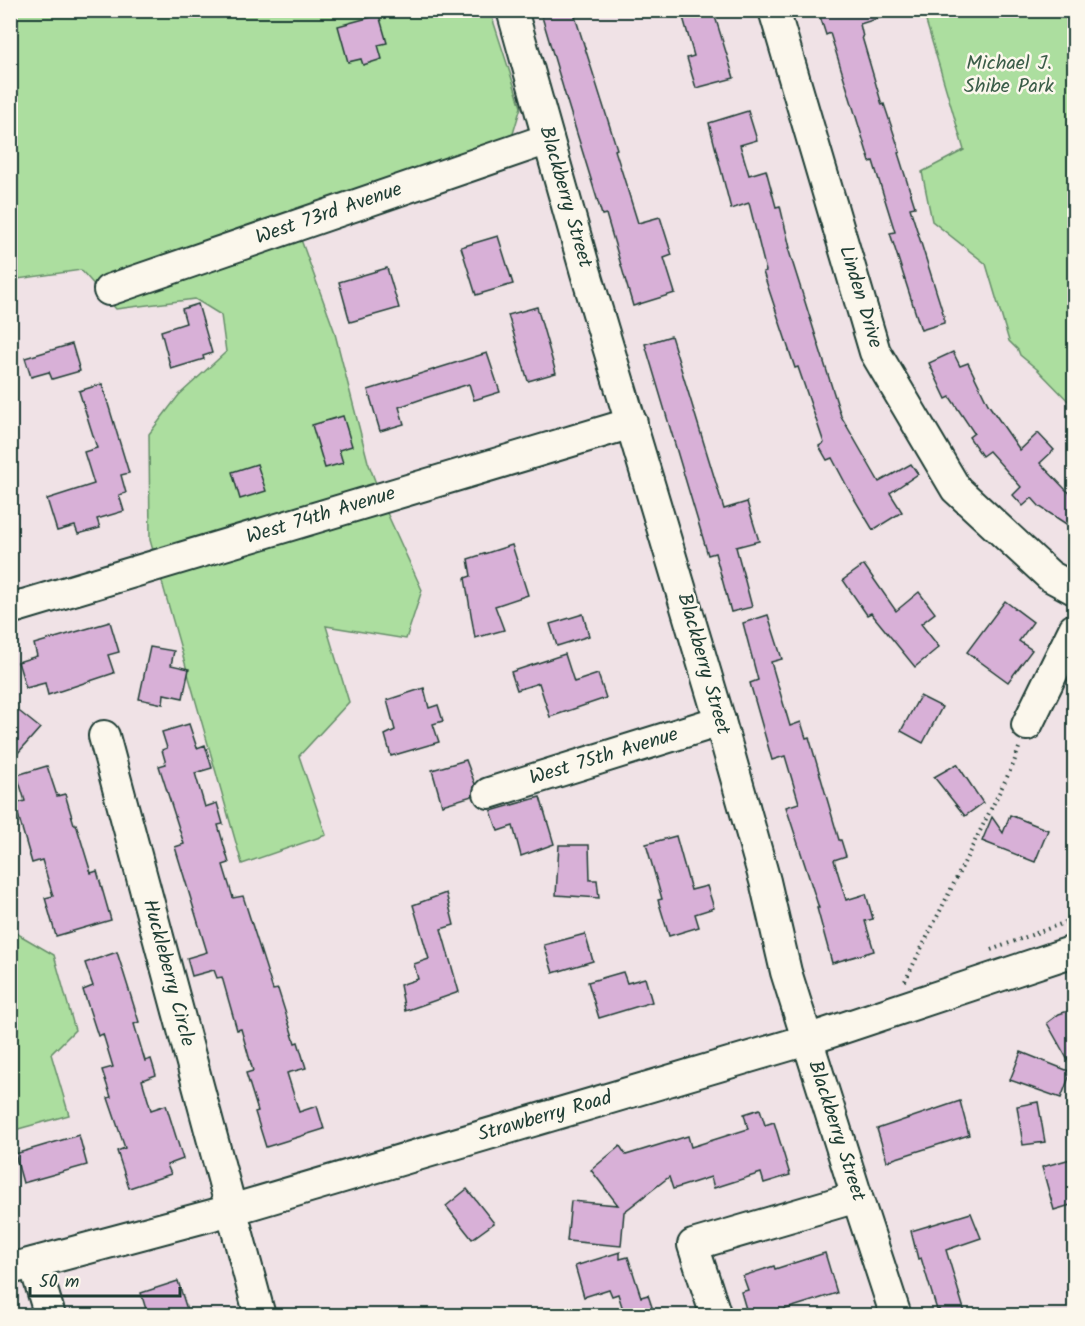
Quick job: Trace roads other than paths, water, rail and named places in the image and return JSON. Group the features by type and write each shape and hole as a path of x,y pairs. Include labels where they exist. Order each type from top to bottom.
{"street":[{"name":"Blackberry Street","path":"512,10 720,721 765,881 786,972 896,1316"},
{"name":"Linden Drive","path":"774,10 875,352 956,489 1050,576 1074,589"},
{"name":"West 73rd Avenue","path":"109,290 548,139"},
{"name":"West 74th Avenue","path":"10,609 632,423"},
{"path":"1027,725 1074,629"},
{"name":"West 75th Avenue","path":"489,793 720,721"},
{"name":"Huckleberry Circle","path":"104,736 260,1316"},
{"name":"Strawberry Road","path":"22,1266 231,1210 807,1040 1074,951"},
{"path":"716,1316 693,1245 857,1197"},
{"path":"22,1266 50,1316"}],"park label":[{"name":"Michael J. Shibe Park","path":"1009,76"}]}
